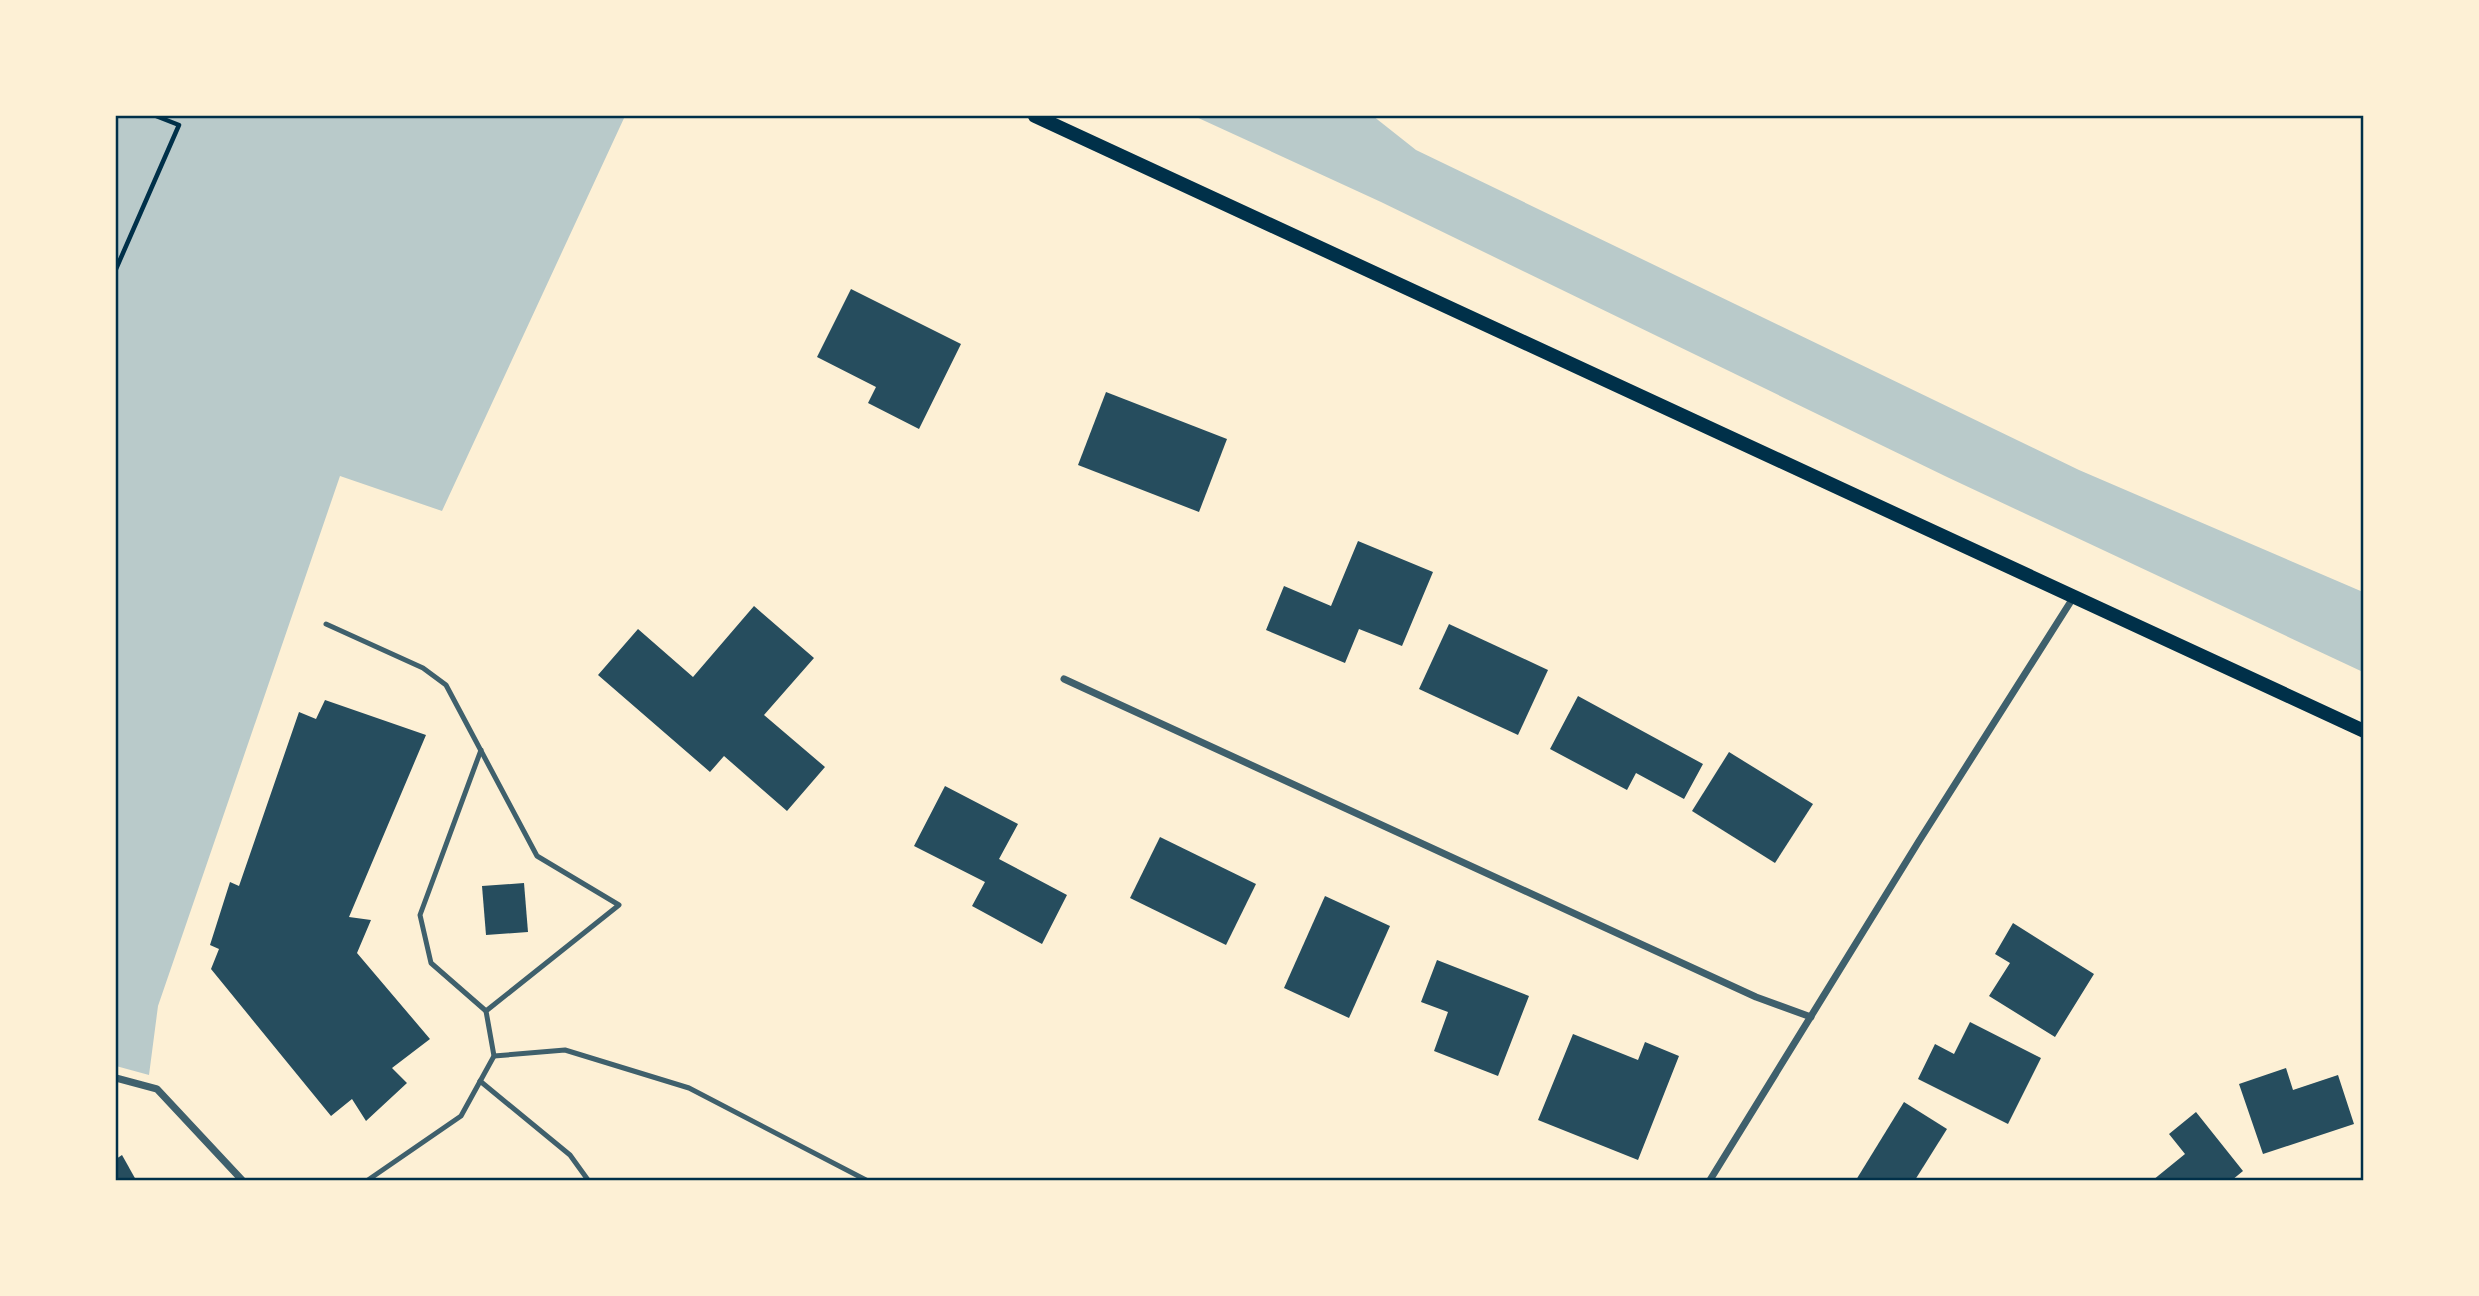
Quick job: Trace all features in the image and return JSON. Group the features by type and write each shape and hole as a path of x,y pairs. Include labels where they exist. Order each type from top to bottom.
{"main road":[{"path":"1035,116 2364,731"}],"street":[{"path":"1710,1181 2073,598"},
{"path":"1064,679 1756,997 1811,1017"},
{"path":"116,1078 157,1089 242,1181"}],"lane":[{"path":"326,624 423,668 446,685 537,856 619,905 486,1011"},
{"path":"368,1181 461,1116 494,1056 486,1011 430,963 419,915 481,750"},
{"path":"494,1056 565,1050 689,1088 866,1181"},
{"path":"481,1081 570,1155 588,1181"}],"path":[{"path":"116,269 179,125 156,116"}],"shaded area":[{"path":"116,116 625,116 442,511 340,476 158,1006 149,1075 116,1066"},
{"path":"1194,116 1373,116 1416,150 2079,470 2363,592 2363,672 1947,477 1381,202"}],"building":[{"path":"851,289 961,344 919,429 868,403 876,387 817,357"},
{"path":"1106,392 1227,439 1199,512 1078,465"},
{"path":"1358,541 1433,572 1402,646 1359,629 1345,663 1266,630 1284,586 1331,606"},
{"path":"754,606 814,658 764,715 825,767 787,811 724,756 710,772 598,675 638,629 693,677"},
{"path":"1449,624 1548,670 1518,735 1419,689"},
{"path":"1578,696 1703,764 1684,799 1636,773 1627,790 1550,749"},
{"path":"325,700 426,735 349,917 371,920 357,953 430,1039 392,1068 407,1083 366,1121 352,1099 331,1116 211,969 219,949 210,945 230,882 239,886 299,712 316,719"},
{"path":"1729,752 1813,804 1775,863 1692,811"},
{"path":"945,786 1018,824 999,859 1067,895 1042,944 972,906 985,882 914,846"},
{"path":"1160,837 1256,884 1226,945 1130,898"},
{"path":"524,883 528,932 486,935 482,886"},
{"path":"1325,896 1390,926 1349,1018 1284,988"},
{"path":"2013,923 2094,974 2055,1037 1989,996 2010,963 1995,954"},
{"path":"1437,960 1529,996 1498,1076 1434,1051 1448,1012 1421,1002"},
{"path":"1970,1022 2041,1058 2008,1124 1918,1079 1935,1044 1954,1054"},
{"path":"1573,1034 1638,1060 1645,1042 1679,1056 1638,1160 1538,1120"},
{"path":"2286,1068 2293,1090 2338,1075 2354,1124 2263,1154 2239,1084"},
{"path":"1904,1102 1947,1129 1915,1180 1856,1180"},
{"path":"2196,1112 2243,1171 2232,1180 2153,1180 2185,1154 2169,1134"},
{"path":"122,1155 136,1180 116,1180 116,1159"}]}
